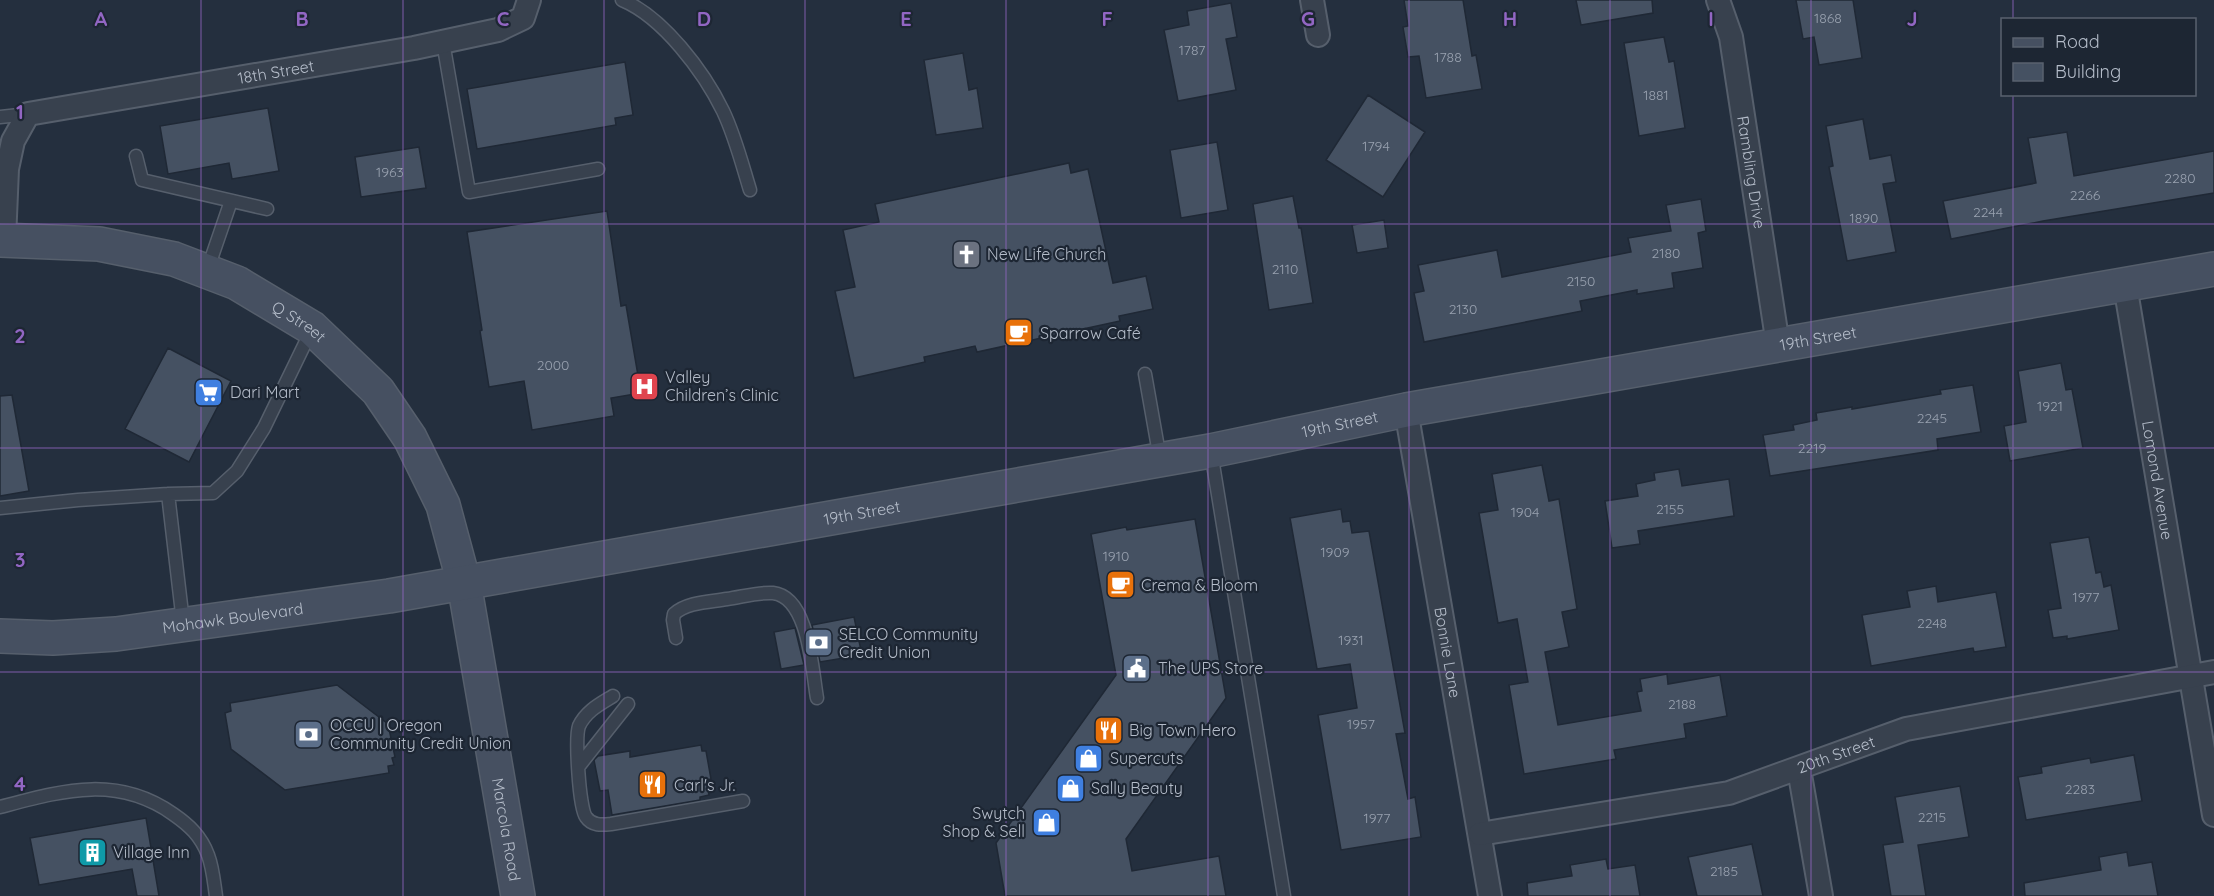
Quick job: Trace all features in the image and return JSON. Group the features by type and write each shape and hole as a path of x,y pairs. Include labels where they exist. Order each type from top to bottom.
{"street":[{"path":"1312,0 1318,35"},
{"name":"Rambling Drive","path":"1718,0 1731,38 1778,345"},
{"name":"18th Street","path":"28,114 443,42 498,30 526,9"},
{"path":"2,240 7,168 13,141 28,114"},
{"name":"Q Street","path":"2,240 99,244 174,259 237,283 312,328 378,391 410,438 443,505 464,583"},
{"name":"19th Street","path":"464,583 1210,451 1406,410 2214,269"},
{"name":"Lomond Avenue","path":"2125,285 2214,815"},
{"name":"Bonnie Lane","path":"1406,410 1490,896"},
{"name":"Mohawk Boulevard","path":"0,636 53,638 116,634 389,596 464,583"},
{"name":"Marcola Road","path":"464,583 518,896"},
{"path":"2191,675 2214,672"},
{"name":"20th Street","path":"1480,834 1729,793 1905,729 2191,675"},
{"path":"1799,769 1821,896"}],"lane":[{"path":"622,0 636,6 663,27 703,79 723,111 750,190"},
{"path":"443,42 469,192 598,169"},
{"name":"18th Street","path":"0,117 28,114"},
{"path":"136,156 142,180 267,209"},
{"path":"207,271 231,201"},
{"path":"0,507 168,494 213,493 237,471 264,428 312,328"},
{"path":"1145,374 1160,460"},
{"path":"1210,451 1284,896"},
{"path":"168,494 183,625"},
{"path":"676,638 674,614 687,606 761,594 775,593 788,598 803,621 817,698"},
{"path":"613,696 585,716 578,728 582,808 585,817 591,822 598,825 743,801"},
{"path":"579,766 628,704"},
{"path":"0,807 59,792 114,789 155,801 192,827 208,855 216,896"}],"building":[{"path":"1404,0 1463,0 1472,56 1476,55 1482,89 1426,98 1419,56 1408,57 1403,27 1408,26"},
{"path":"1576,0 1652,0 1653,13 1581,25"},
{"path":"1796,0 1853,0 1862,58 1819,65 1814,37 1803,39"},
{"path":"1231,3 1237,37 1226,39 1236,90 1178,101 1164,30 1189,25 1187,11"},
{"path":"1664,37 1669,62 1674,61 1685,128 1639,136 1624,43"},
{"path":"963,53 969,90 977,88 983,128 936,135 924,60"},
{"path":"625,62 633,115 615,118 616,125 477,149 467,89"},
{"path":"1368,95 1425,132 1383,197 1326,160"},
{"path":"268,108 279,171 232,179 229,163 168,174 160,126"},
{"path":"1863,119 1870,159 1891,155 1896,182 1883,184 1896,252 1847,261 1829,167 1833,166 1826,126"},
{"path":"2067,132 2074,176 2214,151 2214,193 2043,221 1951,239 1943,201 2036,183 2028,138"},
{"path":"1217,142 1228,210 1181,218 1170,150"},
{"path":"419,147 426,188 361,197 355,157"},
{"name":"New Life Church","path":"1069,163 1071,173 1088,169 1113,283 1146,276 1153,309 1119,316 1120,321 977,352 975,346 924,357 925,362 854,378 835,291 855,287 843,230 879,222 875,204"},
{"path":"1293,196 1299,228 1301,228 1313,303 1269,310 1253,204"},
{"path":"1701,199 1706,231 1698,233 1703,268 1672,273 1674,288 1637,294 1637,290 1580,301 1582,311 1424,342 1414,293 1424,291 1418,265 1497,250 1502,277 1631,252 1628,238 1671,231 1666,205"},
{"path":"607,211 621,306 626,305 641,393 611,398 614,416 532,430 524,381 489,387 467,232"},
{"path":"1384,220 1388,248 1357,253 1352,225"},
{"path":"168,348 231,381 189,462 125,429"},
{"path":"2061,363 2066,390 2072,389 2083,448 2010,461 2004,426 2026,422 2018,371"},
{"path":"1973,385 1981,432 1937,439 1938,450 1770,476 1763,435 1794,430 1793,425 1817,420 1816,413 1941,394 1940,390"},
{"path":"12,395 29,491 0,496 0,396"},
{"path":"1542,465 1549,501 1559,499 1577,609 1562,612 1569,647 1545,652 1558,725 1641,711 1637,692 1642,691 1640,679 1667,674 1668,684 1720,675 1727,716 1684,724 1686,738 1614,750 1616,759 1524,774 1509,685 1528,682 1517,619 1498,623 1479,513 1498,510 1492,474"},
{"path":"1679,469 1682,486 1729,479 1734,516 1638,531 1640,544 1612,548 1605,501 1638,496 1636,484 1655,480 1654,473"},
{"path":"1341,509 1343,522 1350,521 1352,533 1369,531 1405,733 1396,734 1408,799 1415,797 1421,837 1341,850 1318,715 1357,708 1350,664 1317,669 1290,518"},
{"path":"1195,519 1226,698 1126,839 1132,871 1219,856 1226,896 1005,896 996,843 1116,675 1091,534 1126,527 1127,530"},
{"path":"2089,537 2096,573 2101,572 2104,587 2111,585 2119,630 2067,639 2067,636 2053,638 2048,610 2061,608 2050,543"},
{"path":"1936,586 1938,602 1996,592 2006,647 1974,652 1973,648 1871,666 1862,615 1910,607 1907,591"},
{"path":"854,617 862,655 820,662 812,625"},
{"path":"795,628 804,665 781,669 774,632"},
{"name":"OCCU | Oregon Community Credit Union","path":"337,685 388,724 395,757 392,758 394,765 388,766 389,773 285,790 231,749 225,713 231,711 230,703"},
{"name":"Carl's Jr.","path":"701,745 702,751 706,751 711,779 706,780 709,795 700,797 700,800 612,815 608,790 600,791 594,760 598,756 630,751 630,757"},
{"path":"2134,755 2142,801 2026,820 2018,777 2042,773 2041,767 2090,758 2091,763"},
{"path":"1960,786 1969,837 1918,845 1926,896 1891,896 1883,845 1903,842 1895,797"},
{"name":"Village Inn","path":"146,818 159,896 137,896 132,869 39,885 30,838"},
{"path":"1752,844 1763,896 1697,896 1688,857"},
{"path":"2127,852 2129,866 2152,862 2158,896 2025,896 2024,883 2101,870 2099,857"},
{"path":"1606,859 1608,869 1635,865 1640,896 1528,896 1527,883 1572,876 1570,865"}],"place":[{"name":"New Life Church","path":"966,254"},
{"name":"Sparrow Café","path":"1019,333"},
{"name":"Valley Children’s Clinic","path":"644,386"},
{"name":"Dari Mart","path":"209,392"},
{"name":"Crema & Bloom","path":"1120,585"},
{"name":"SELCO Community Credit Union","path":"818,643"},
{"name":"The UPS Store","path":"1137,668"},
{"name":"Big Town Hero","path":"1108,730"},
{"name":"OCCU | Oregon Community Credit Union","path":"309,734"},
{"name":"Supercuts","path":"1089,758"},
{"name":"Carl's Jr.","path":"653,785"},
{"name":"Sally Beauty","path":"1070,788"},
{"name":"Swytch Shop & Sell","path":"1046,822"},
{"name":"Village Inn","path":"92,852"}]}
